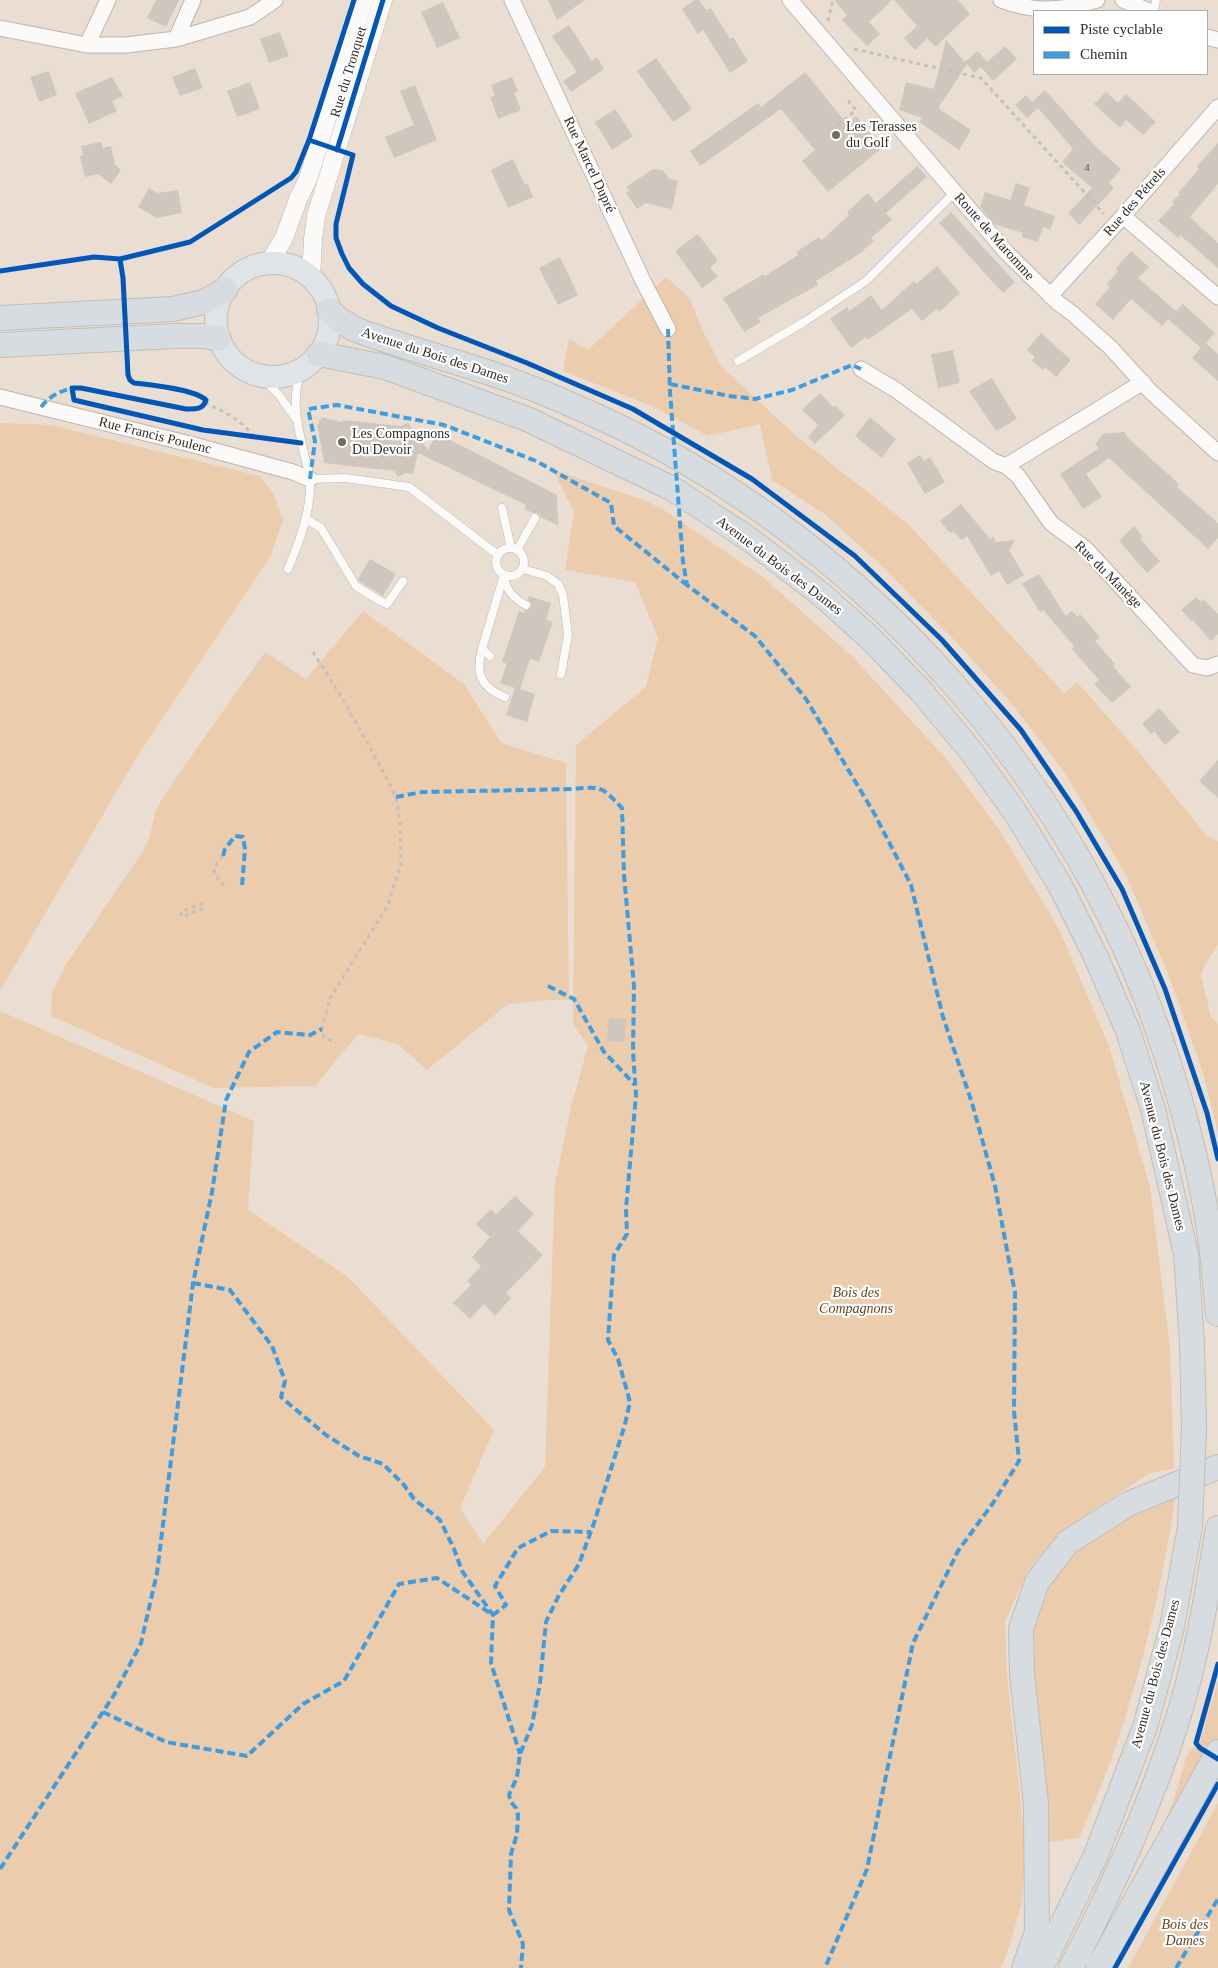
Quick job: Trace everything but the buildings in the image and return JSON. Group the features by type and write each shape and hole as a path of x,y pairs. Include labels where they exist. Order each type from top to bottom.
{"highway":[{"path":"0,318 174,309 204,302 225,290"},
{"name":"Avenue du Bois des Dames","path":"329,310 343,323 362,332 502,378 567,402 686,463 742,498 846,578 893,621 943,672 1027,776 1060,826 1120,938 1144,994 1176,1088 1198,1171 1210,1238 1218,1314"},
{"path":"0,345 175,336 204,336 219,340"},
{"name":"Avenue du Bois des Dames","path":"319,354 385,367 527,419 672,489 749,539 822,595 870,638 921,691 971,752 1015,812 1060,885 1096,957 1128,1030 1153,1109 1186,1254 1192,1343 1194,1427 1190,1527 1172,1627 1145,1727 1096,1855 1041,1968"},
{"path":"1024,1968 1037,1932 1036,1804 1022,1674 1021,1629 1037,1582 1068,1542 1120,1508 1218,1467"},
{"path":"1071,1968 1143,1817 1177,1720 1202,1621 1218,1528"},
{"path":"1098,1968 1216,1755"}],"main road":[{"path":"269,263 292,267 312,279 322,293 329,310 330,325 326,340 319,354 301,370 288,375 274,377 261,376 243,369 228,356 219,340 216,322 218,306 225,290 234,279 246,270 269,263"}],"street":[{"path":"87,45 108,0"},
{"path":"176,40 193,0"},
{"path":"0,28 87,45 126,45 176,40 250,17 275,0"},
{"name":"Rue du Tronquet","path":"269,263 284,238 308,178 364,0"},
{"name":"Rue du Tronquet","path":"312,279 313,238 316,216 383,0"},
{"name":"Rue Marcel Dupré","path":"512,0 643,281 668,330"},
{"name":"Route de Maromme","path":"790,0 865,101 954,193 1007,253 1050,296 1111,348 1150,391 1218,453"},
{"path":"1000,0 1014,5 1061,10 1097,0"},
{"path":"1123,0 1147,10"},
{"name":"Rue des Pétrels","path":"1050,296 1119,221 1218,107"},
{"path":"1119,221 1218,297"},
{"name":"Rue du Manège","path":"861,369 896,390 993,461 1006,466 1018,476 1051,523 1086,549 1193,665 1207,668 1218,664"},
{"path":"1006,466 1143,382"},
{"name":"Rue Francis Poulenc","path":"0,397 190,444 310,478"}],"lane":[{"path":"738,361 804,322 866,281 954,193"},
{"path":"288,568 303,532 310,478 296,419 295,390 301,370"},
{"path":"261,376 279,395 296,419"},
{"path":"310,478 345,478 409,487 498,556"},
{"path":"502,508 514,549 523,556 523,569 521,573 513,576 504,575 500,573 496,565 498,556 503,550 514,549"},
{"path":"514,549 534,518"},
{"path":"306,519 321,528 356,586 380,602 387,604 403,581"},
{"path":"523,569 547,576 558,584 563,595 568,635 561,674"},
{"path":"504,575 506,586 513,596 526,605"},
{"path":"504,575 478,662 478,671 492,691 505,697"},
{"path":"482,649 490,656"}],"path":[{"path":"827,23 833,0"},
{"path":"848,48 981,78 1119,221"},
{"path":"856,110 849,102 853,98 865,101"},
{"path":"838,125 865,101"},
{"path":"206,403 233,417 247,427 253,436"},
{"path":"313,652 344,701 383,771 396,797 400,823 401,864 388,905 330,998 322,1029 324,1037 336,1042"},
{"path":"223,856 217,863 214,871 220,883 229,885"},
{"path":"203,903 181,912 182,917 204,908"}],"green space":[{"path":"666,277 689,297 703,331 721,366 796,436 907,523 1064,693 1077,682 1131,743 1207,836 1218,841 1218,945 1204,966 1201,976 1211,1017 1218,1024 1218,1132 1203,1073 1168,973 1124,871 1065,773 1012,704 960,646 885,569 826,515 772,480 760,424 708,436 654,407 563,371 569,339 588,350"},
{"path":"0,423 52,425 259,476 273,493 283,520 270,557 138,755 0,991"},
{"name":"Bois des Compagnons","path":"553,470 641,499 661,508 764,578 853,657 950,763 1000,831 1058,927 1109,1046 1150,1187 1170,1348 1174,1469 1150,1473 1059,1533 1027,1572 1005,1622 1007,1676 1026,1851 1021,1907 1006,1956 1001,1968 0,1968 0,1011 254,1121 248,1210 348,1277 494,1430 460,1508 483,1544 545,1467 555,1183 571,1107 588,1045 573,1025 576,745 646,687 658,638 635,582 565,570 574,512"},
{"path":"363,611 464,684 501,743 566,763 569,1000 508,1004 427,1070 398,1044 358,1034 315,1086 214,1088 51,1016 52,993 65,966 143,851 149,838 156,809 175,779 265,652 306,679"},
{"path":"1176,1492 1171,1527 1149,1632 1120,1735 1098,1795 1079,1838 1049,1842 1032,1651 1033,1622 1049,1584 1062,1565 1077,1549 1095,1535 1114,1524"},
{"path":"1218,1680 1218,1741 1157,1841 1174,1799 1187,1754 1200,1742"},
{"name":"Bois des Dames","path":"1218,1803 1218,1968 1128,1968"}],"marked path":[{"path":"668,329 670,392 683,562 687,585 755,636 806,699 874,813 911,885 943,1017 972,1103 995,1186 1015,1293 1014,1411 1019,1461 993,1503 958,1551 913,1643 867,1869 825,1968"},
{"path":"670,384 729,396 755,399 792,390 852,365 861,369"},
{"path":"41,407 55,395 72,388"},
{"path":"310,479 315,441 308,409 337,405 444,425 536,461 611,503 614,526 687,585"},
{"path":"396,797 423,792 596,788 605,792 622,808 624,875 634,986 633,1052 636,1095 626,1209 627,1234 614,1255 608,1340 618,1359 630,1402 594,1523 579,1564 558,1597 546,1622 540,1683 532,1725 520,1754 517,1777 509,1795 518,1815 517,1834 511,1854 509,1910 523,1944 521,1968"},
{"path":"223,856 225,849 235,836 243,837 245,849 242,886"},
{"path":"548,986 574,999 604,1052 635,1085"},
{"path":"0,1869 114,1695 141,1643 157,1573 193,1283 212,1192 226,1100 249,1052 277,1032 310,1035 322,1029"},
{"path":"193,1283 230,1290 272,1346 285,1381 281,1397 326,1435 359,1456 383,1464 404,1485 414,1499 440,1520 462,1571 493,1615 491,1663 520,1754"},
{"path":"103,1712 166,1742 247,1756 303,1704 344,1681 399,1584 437,1578 493,1615 506,1605 495,1586 518,1548 551,1531 591,1532"},
{"path":"1176,1968 1218,1899"}],"cycle path":[{"path":"0,271 94,257 120,259 190,242 291,178 296,172 309,140 354,0"},
{"path":"337,150 383,0"},
{"path":"309,140 353,155 336,224 336,238 349,268 363,284 391,306 438,328 527,363 633,409 752,479 855,556 942,640 1021,730 1076,811 1122,889 1165,989 1207,1113 1218,1159"},
{"path":"120,259 123,278 128,375 130,380 134,383 182,390 206,400 201,407 186,409 81,388 72,388 74,400 203,430 301,443"},
{"path":"1218,1664 1196,1743 1200,1748 1218,1759"},
{"path":"1115,1968 1218,1784"}],"place":[{"name":"Les Terasses du Golf","path":"836,135"},
{"name":"Les Compagnons Du Devoir","path":"342,442"}]}
